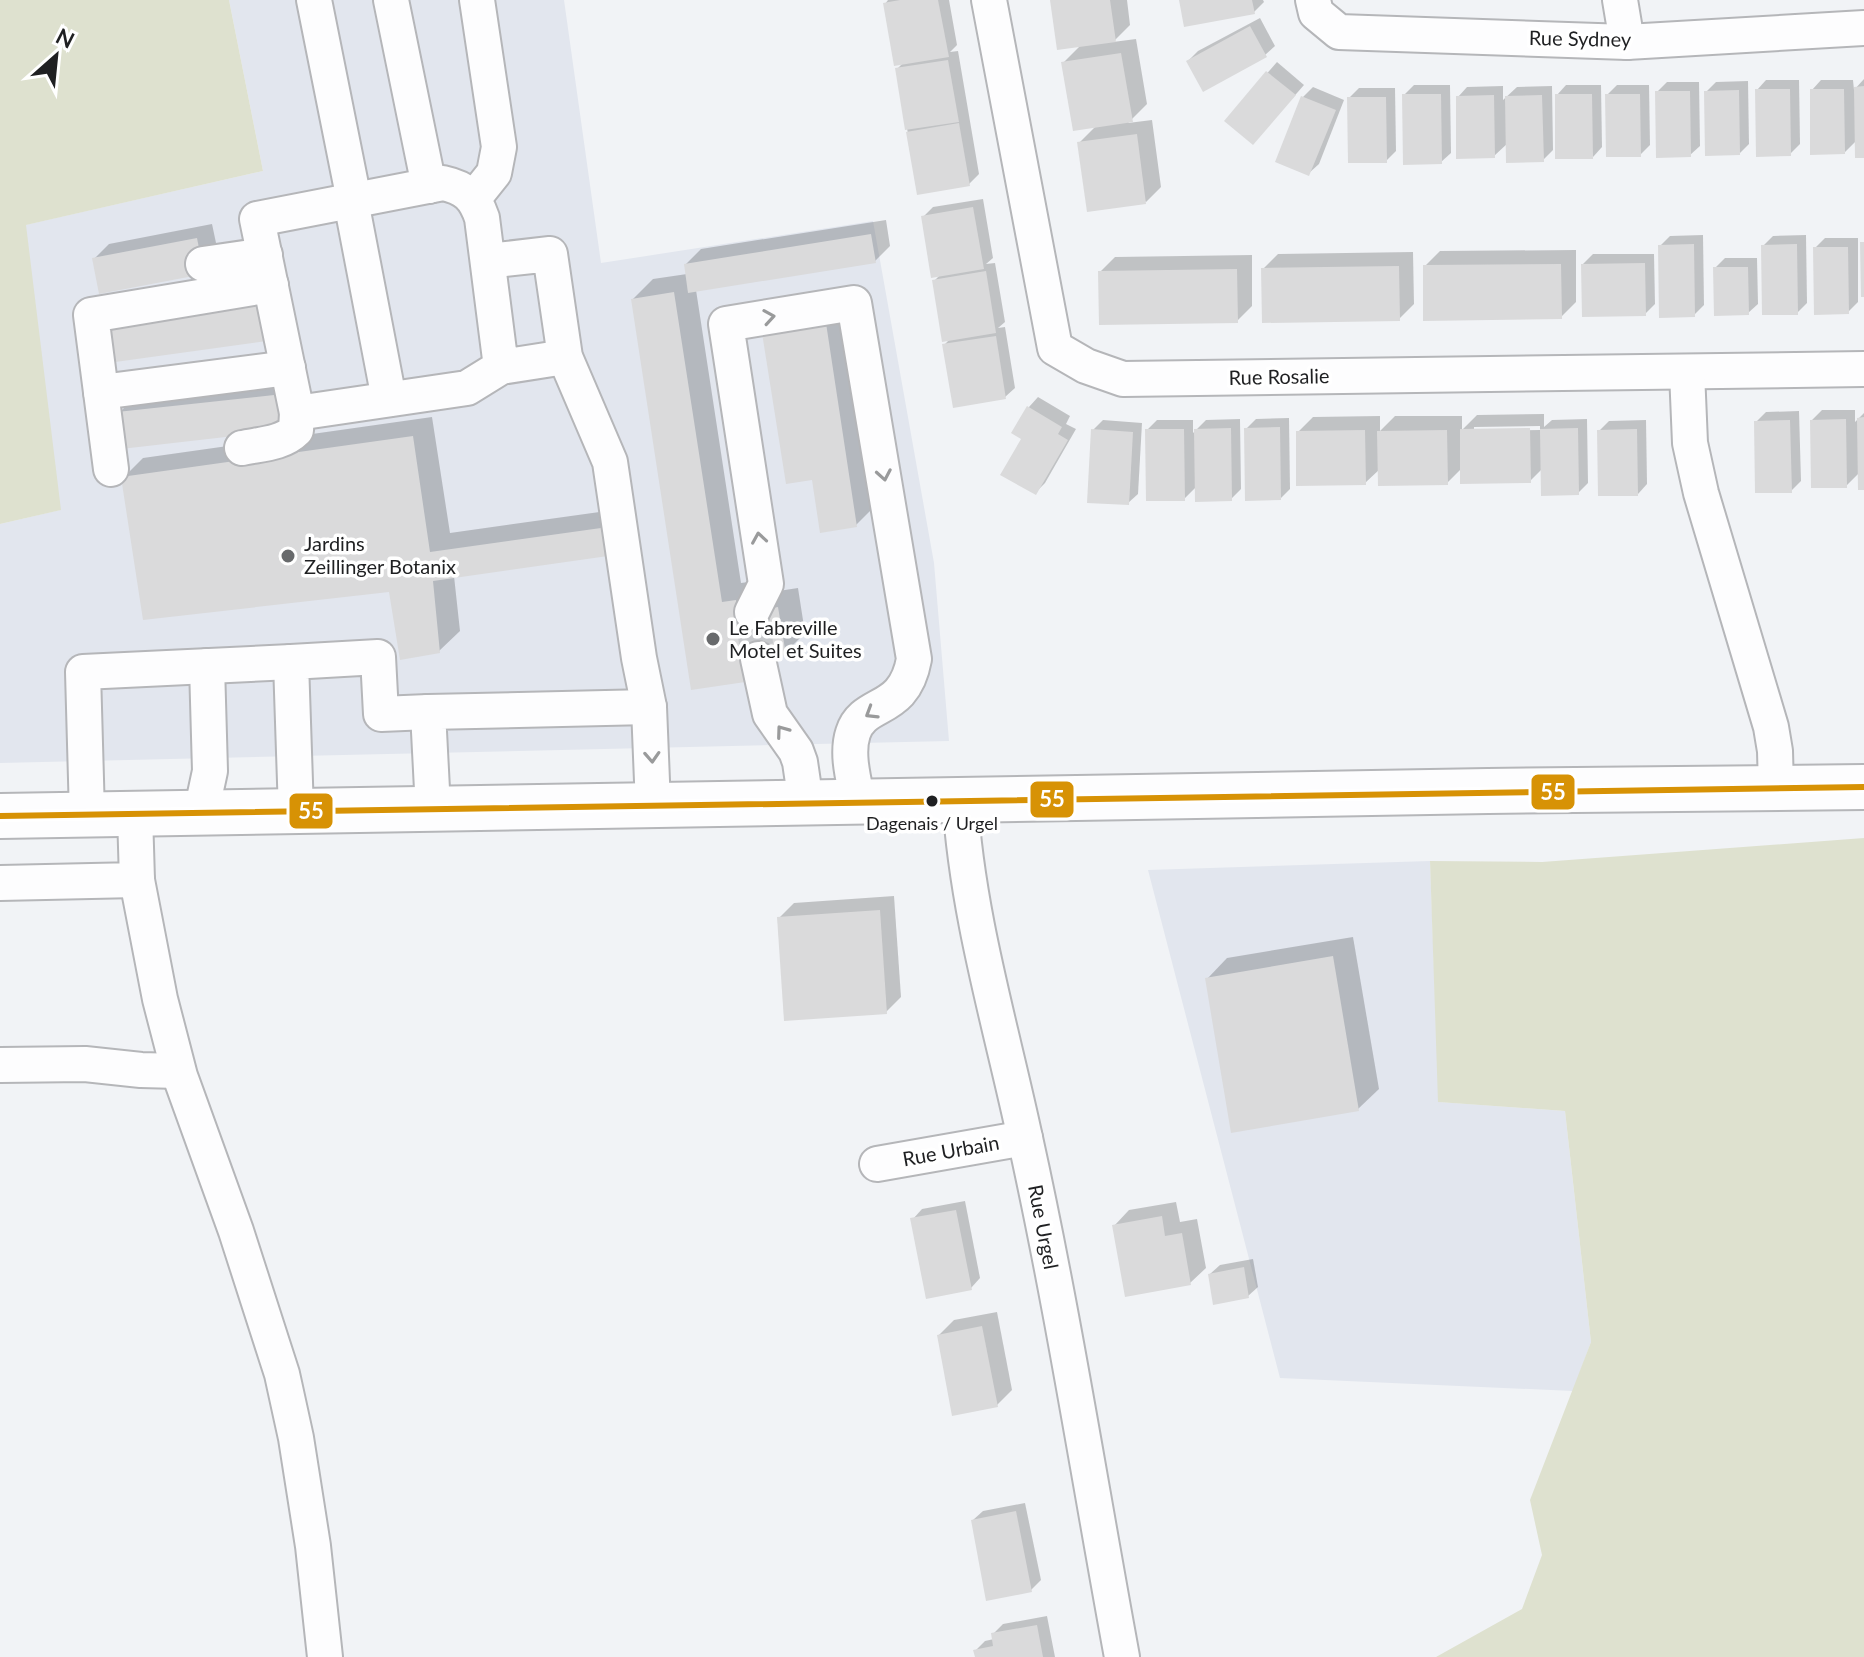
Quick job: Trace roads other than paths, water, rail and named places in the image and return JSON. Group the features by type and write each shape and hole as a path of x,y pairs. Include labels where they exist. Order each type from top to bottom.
{"main road":[{"path":"0,816 1864,787"}],"street":[{"path":"314,0 389,399"},
{"path":"391,0 429,186"},
{"path":"474,198 494,173 499,147 477,0"},
{"name":"Rue Rosalie","path":"989,0 1055,348 1086,366 1123,379 1864,369"},
{"name":"Rue Sydney","path":"1313,0 1316,13 1339,32 1627,42 1864,28"},
{"path":"1620,0 1627,42"},
{"path":"242,448 282,440 296,430 297,413 257,219 443,183 465,190 474,198 482,218 501,367"},
{"path":"488,261 550,254 565,357 610,462 649,707 653,806"},
{"path":"203,264 268,270"},
{"path":"111,469 91,315 268,270"},
{"path":"752,612 766,584 726,324 854,303 914,659 908,683 899,696 864,716 852,735 851,761 858,802"},
{"path":"297,413 467,388 501,367 565,357"},
{"path":"101,392 288,368"},
{"path":"1687,372 1689,435 1701,493 1771,727 1776,788"},
{"path":"87,815 83,672 378,657 381,714 649,707"},
{"path":"758,659 770,714 796,751 800,762 806,803"},
{"path":"291,662 296,812"},
{"path":"201,813 210,771 207,666"},
{"path":"428,712 433,809"},
{"name":"Rue Urgel","path":"960,799 966,863 983,958 1025,1138 1066,1337 1122,1657"},
{"path":"135,814 137,880 160,999 178,1071 236,1231 282,1374 311,1532 325,1657"},
{"path":"0,883 137,880"},
{"path":"0,1065 85,1064 178,1071"},
{"name":"Rue Urbain","path":"877,1164 1025,1138"}],"tunnel":[{"path":"752,612 758,659"}],"place":[{"name":"Jardins Zeillinger Botanix","path":"288,556"},
{"name":"Le Fabreville Motel et Suites","path":"713,639"},
{"name":"Dagenais / Urgel","path":"932,801"}]}
